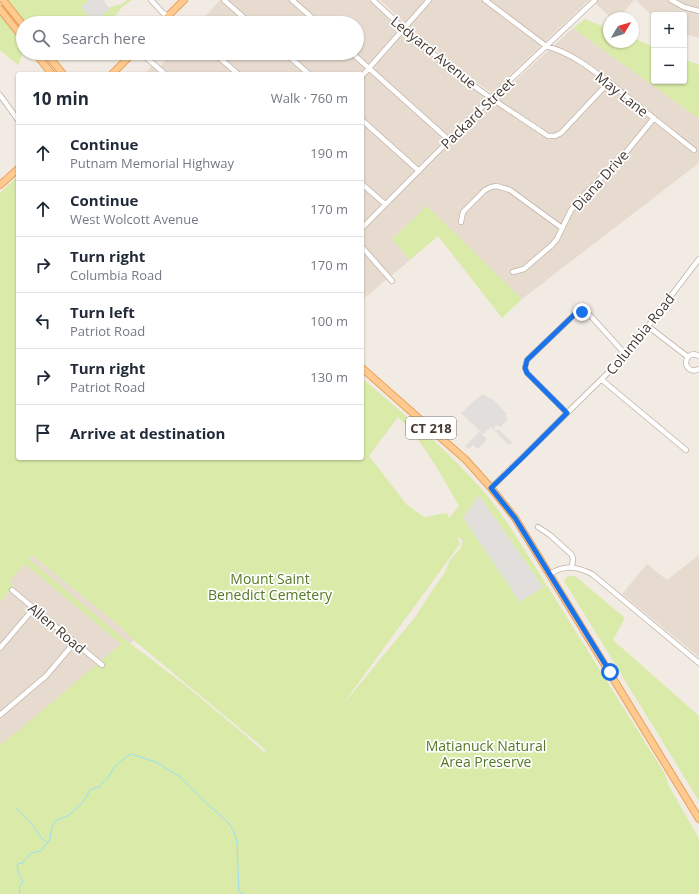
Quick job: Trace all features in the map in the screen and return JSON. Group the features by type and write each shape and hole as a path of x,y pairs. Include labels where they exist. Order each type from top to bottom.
{"main road":[{"path":"3,0 16,16"},
{"path":"168,16 184,0"},
{"path":"0,9 16,29"},
{"path":"41,60 50,72"},
{"path":"52,60 61,72"},
{"path":"114,72 127,60"},
{"path":"0,185 16,171"},
{"name":"CT 218","path":"364,370 466,460 515,518 699,819"}],"street":[{"path":"151,0 163,13 168,16"},
{"path":"224,0 242,16"},
{"path":"292,0 310,16"},
{"name":"Ledyard Avenue","path":"373,0 403,29 446,64 491,98 548,136 555,136 561,133 609,82"},
{"path":"364,74 429,0"},
{"name":"May Lane","path":"485,0 546,46 558,49 575,58 609,82 694,150"},
{"name":"Packard Street","path":"364,226 491,98 595,0"},
{"path":"671,0 684,7 699,11"},
{"path":"149,60 163,72"},
{"path":"222,60 236,72"},
{"path":"293,60 307,72"},
{"path":"360,60 449,140"},
{"path":"0,95 16,117"},
{"name":"Diana Drive","path":"513,272 524,269 552,245 557,239 571,210 586,192 623,156 654,118"},
{"path":"364,122 419,171"},
{"path":"364,186 385,204"},
{"path":"461,222 463,212 485,190 497,186 510,190 562,228"},
{"path":"364,249 392,281"},
{"name":"Columbia Road","path":"491,488 626,355 649,327 699,259"},
{"path":"567,413 527,373 525,368 527,360 576,313 582,312 589,314 626,355"},
{"path":"649,327 688,357"},
{"path":"699,356 693,354 688,357 686,364 689,369 695,371 699,369"},
{"path":"602,380 686,450"},
{"path":"538,527 550,535 571,554 573,558 572,568"},
{"path":"550,574 558,569 572,568 585,571 598,578 699,663"},
{"name":"Allen Road","path":"12,590 102,665"},
{"path":"0,648 34,608"},
{"path":"0,715 46,676 75,642"}],"shaded area":[{"path":"89,0 103,0 110,9 101,16 89,16 81,7"},
{"path":"220,0 369,0 398,28 492,102 573,28 699,119 699,163 522,299 427,206 392,239 410,260 364,298 364,72 146,72 152,66 157,70 166,60 364,60 364,16 205,16"},
{"path":"380,0 589,0 491,93 412,30"},
{"path":"592,0 634,0 624,12 605,12"},
{"path":"636,0 699,0 699,38 687,35 687,12 651,12 651,15"},
{"path":"482,394 495,401 507,414 505,416 508,419 500,427 497,425 494,428 496,431 498,429 512,442 509,445 491,427 483,434 480,432 487,439 478,449 473,445 469,449 465,446 480,431 461,413"},
{"path":"479,495 543,587 520,602 463,518"},
{"path":"32,555 122,628 134,640 0,753 0,602 14,586 9,582"},
{"path":"699,555 699,657 622,594 647,564 667,580"}],"green space":[{"path":"7,0 89,0 86,3 94,16 20,16"},
{"path":"127,0 132,0 122,7 115,16 98,16 110,7 122,4"},
{"path":"0,9 16,29 16,60 20,60 18,65 0,50"},
{"path":"585,19 603,26 603,48 639,48 639,41 651,46 651,84 687,84 687,60 699,65 699,119 573,28"},
{"name":"Matianuck Natural Area Preserve","path":"16,178 16,460 364,460 364,380 421,429 464,470 499,511 514,534 665,774 669,786 699,839 699,894 0,894 0,745 121,644 25,564 9,582 14,586 0,602 0,193","holes":["398,417 424,448 459,506 449,518 447,513 424,517 407,505 369,456","457,536 463,541 460,549 450,560 444,574 416,616 340,708 460,544","32,555 122,628 131,638 266,750 265,753 185,685 123,638 29,559"]},
{"path":"427,206 522,299 502,318 438,236 410,260 392,239"},
{"path":"568,576 575,576 625,618 613,640 699,716 699,801 564,581"}],"waterway":[{"path":"20,894 19,887 23,882 18,871 17,864 23,863 31,853 41,851 50,839 52,827 55,821 69,815 82,803 90,790 99,787 108,778 113,769 131,754 156,762 180,777 227,821 234,831 237,843 239,892 244,894"},
{"path":"16,808 31,823 43,840 46,841"}],"route":[{"path":"582,312 576,313 527,360 525,368 527,373 567,413 491,488 515,518 610,672"}],"park label":[{"name":"Mount Saint Benedict Cemetery","path":"270,586"}]}
